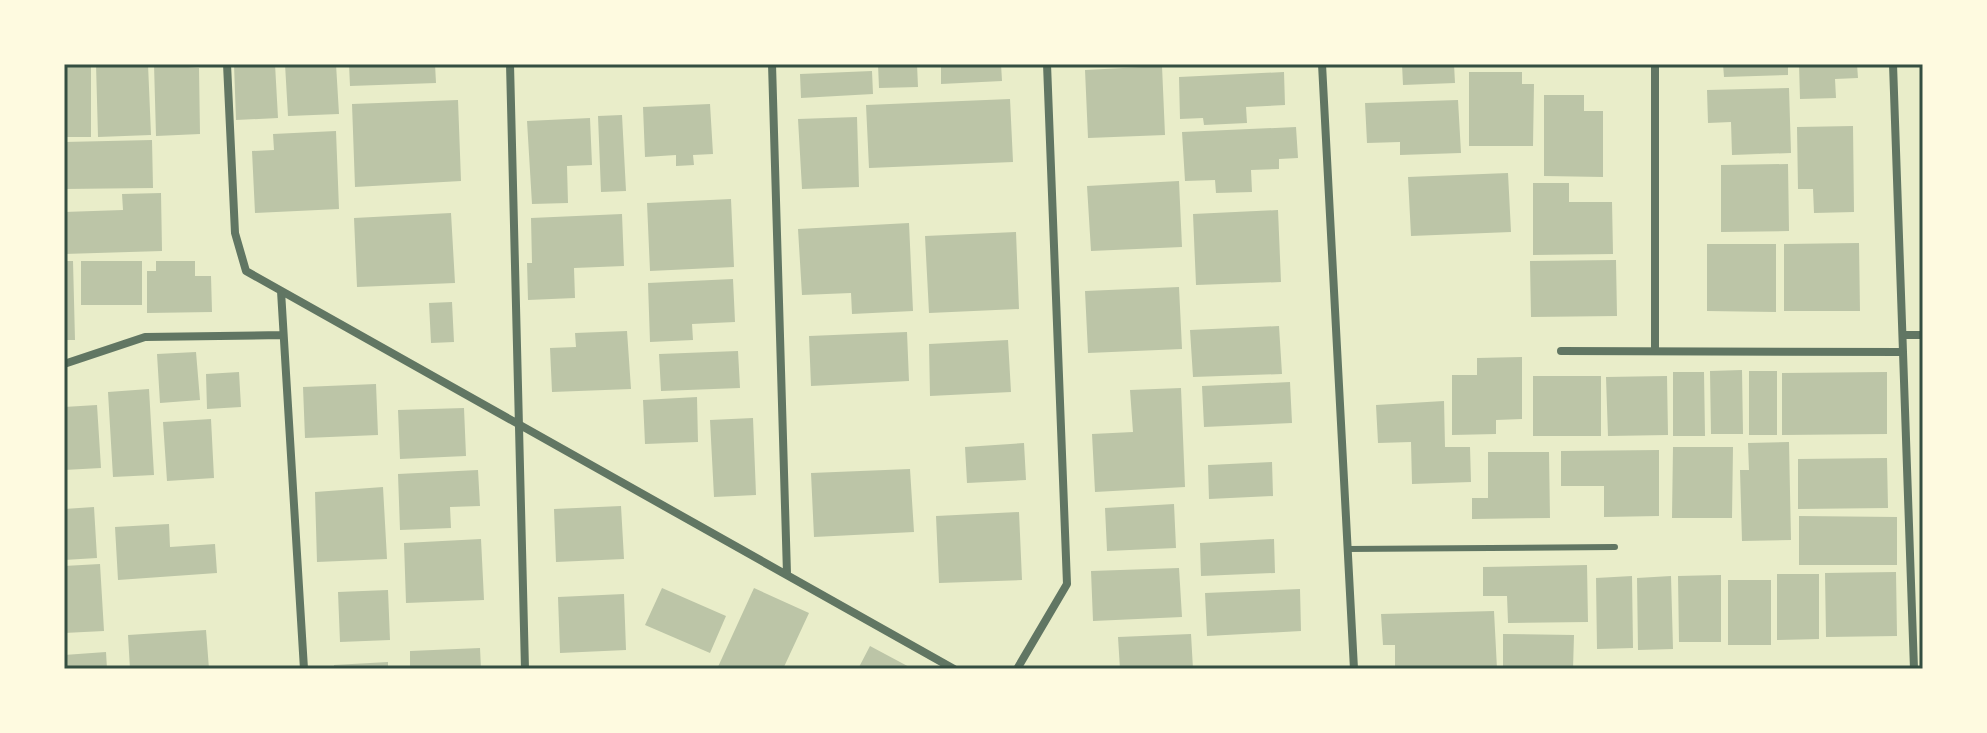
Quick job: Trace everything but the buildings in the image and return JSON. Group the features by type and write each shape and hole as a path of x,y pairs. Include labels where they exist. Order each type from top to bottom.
{"street":[{"path":"227,64 235,233 246,271 954,669"},
{"path":"510,64 525,669"},
{"path":"772,64 787,574"},
{"path":"1017,669 1067,584 1047,64"},
{"path":"1322,64 1354,669"},
{"path":"1655,64 1655,351"},
{"path":"1893,64 1914,669"},
{"path":"281,291 304,669"},
{"path":"64,364 145,337 283,335"},
{"path":"1903,335 1923,335"},
{"path":"1561,351 1903,352"}],"lane":[{"path":"1347,549 1615,547"}]}
